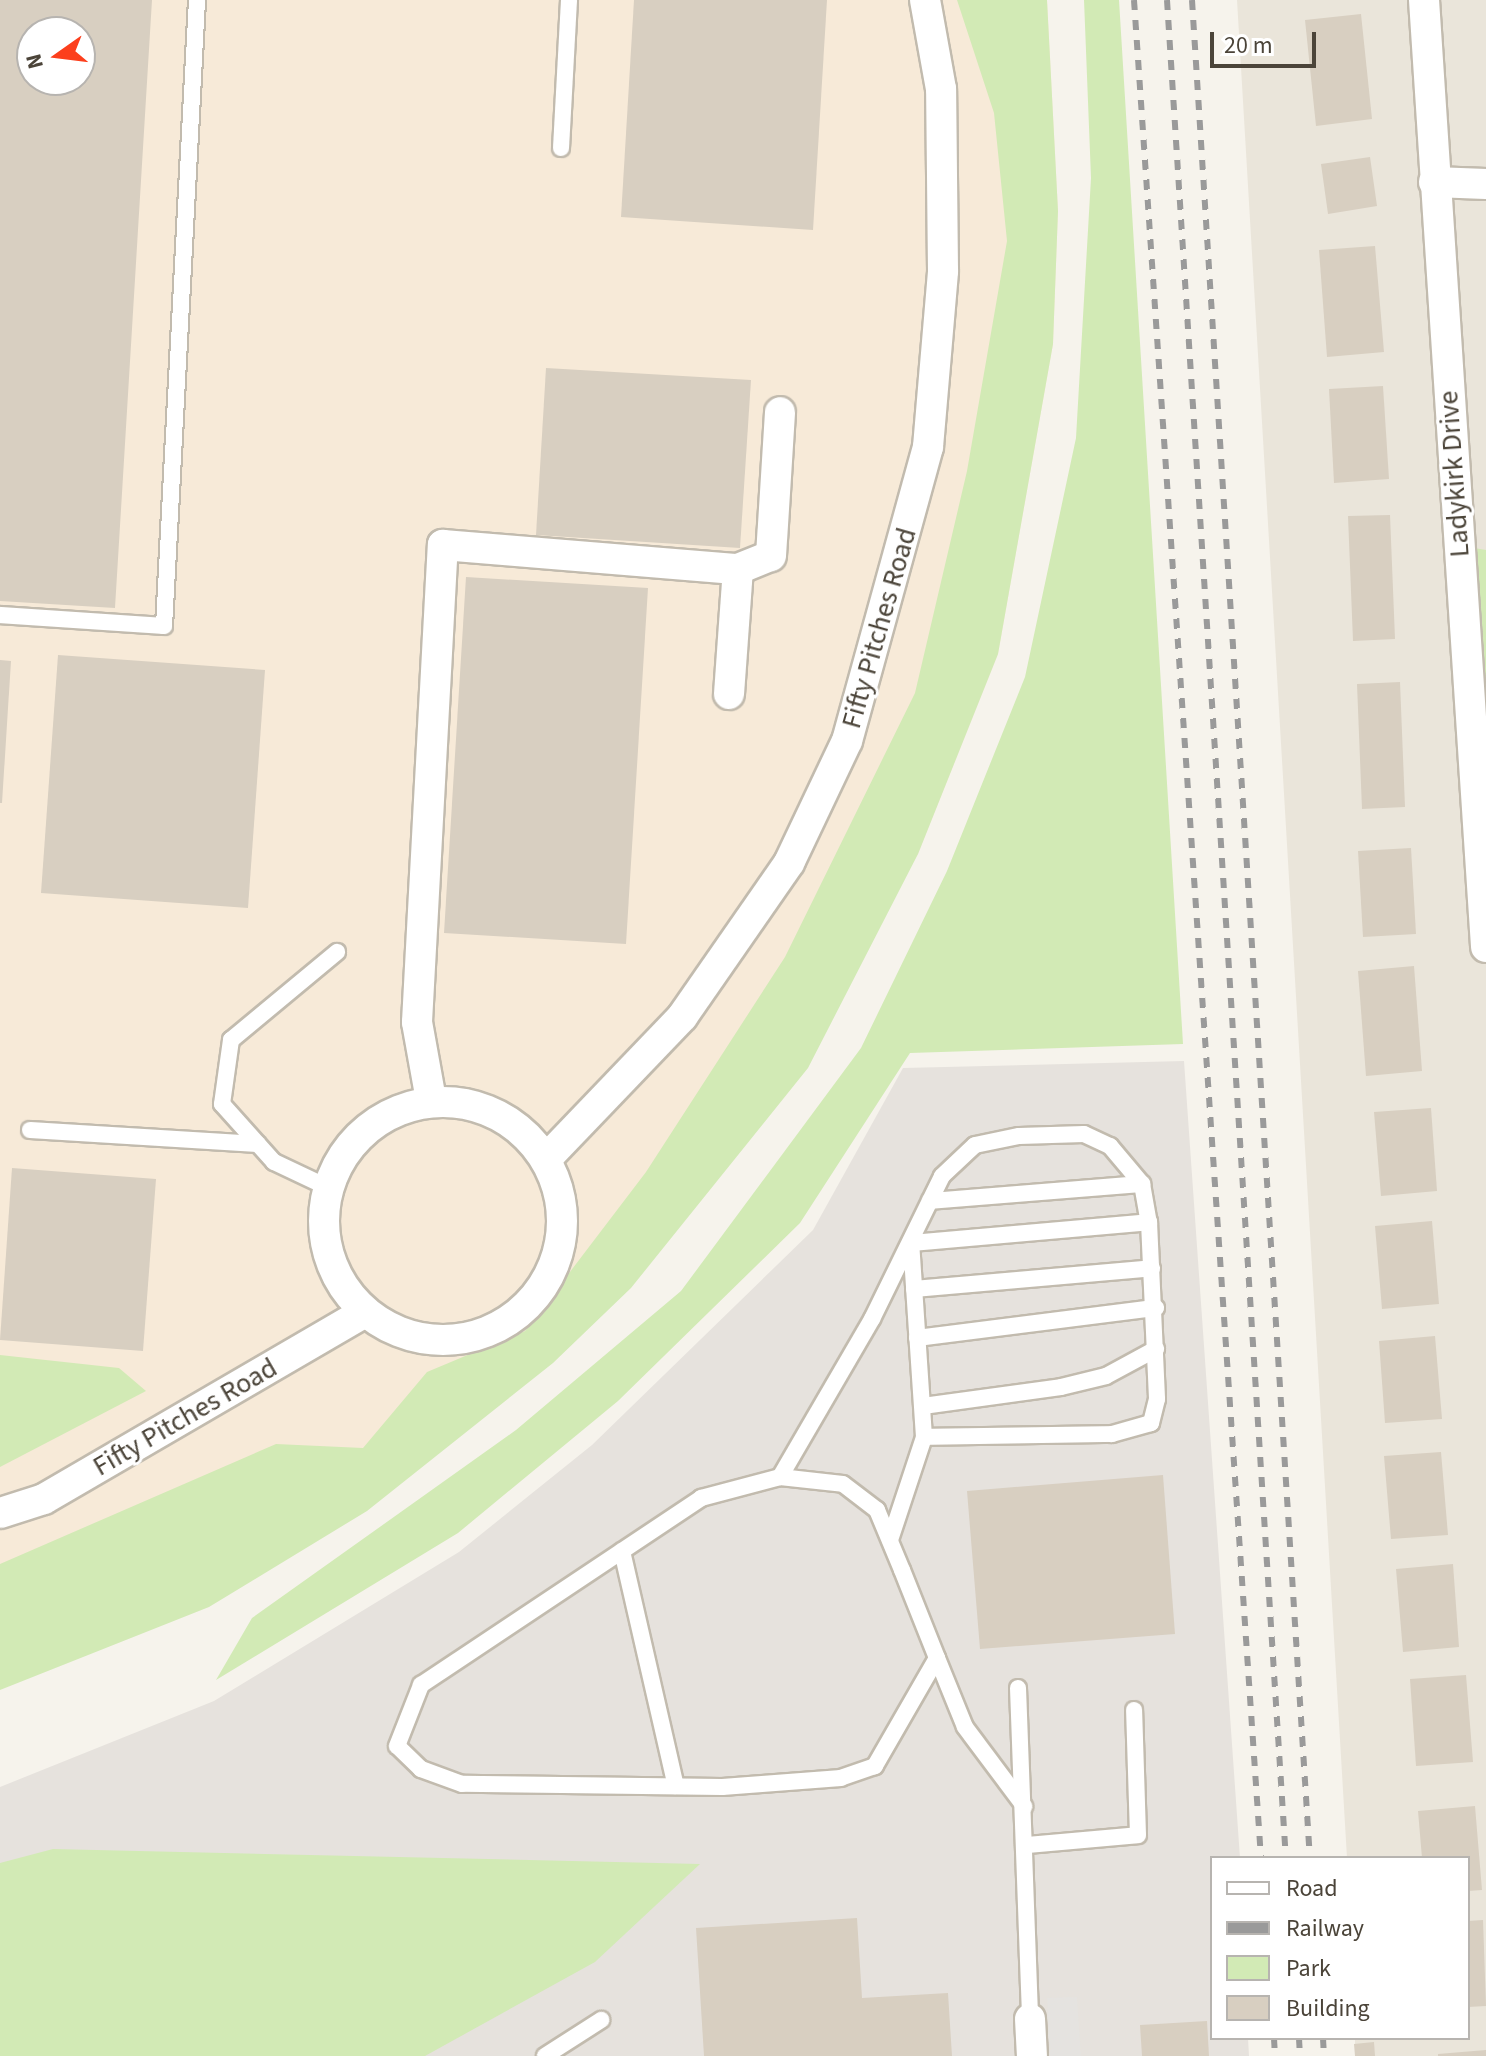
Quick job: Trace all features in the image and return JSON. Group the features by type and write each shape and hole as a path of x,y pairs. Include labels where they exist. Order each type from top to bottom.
{"street":[{"name":"Fifty Pitches Road","path":"546,1159 682,1017 789,863 847,741 928,447 943,271 941,89 925,0"},
{"name":"Ladykirk Drive","path":"1424,0 1486,947"},
{"path":"1434,182 1486,184"},
{"path":"431,1100 417,1022 443,545 738,569 771,556 780,412"},
{"path":"729,694 738,569"},
{"path":"431,1100 473,1104 507,1120 546,1159 564,1228 554,1269 535,1299 480,1336 422,1340 365,1312 327,1255 327,1187 358,1136 392,1112 431,1100"},
{"name":"Fifty Pitches Road","path":"0,1513 44,1499 365,1312"},
{"path":"1030,2019 1032,2056"}],"lane":[{"path":"0,615 164,626 197,0"},
{"path":"561,148 569,0"},
{"path":"327,1187 274,1162 222,1104 231,1040 337,952"},
{"path":"30,1130 258,1144"},
{"path":"780,1477 911,1243 942,1176 975,1145 1019,1136 1084,1134 1110,1146 1142,1184 1149,1222 1156,1308 1157,1399 1151,1423 1137,1431 924,1437"},
{"path":"930,1201 1142,1184"},
{"path":"911,1243 1149,1222"},
{"path":"890,1540 924,1437 911,1243"},
{"path":"914,1289 1152,1268"},
{"path":"917,1338 1156,1308"},
{"path":"923,1406 1061,1387 1106,1376 1156,1349"},
{"path":"937,1658 875,1766 841,1778 676,1786 462,1784 421,1769 397,1746 421,1685 701,1498 780,1477 843,1484 877,1510 965,1727 1024,1806"},
{"path":"622,1551 676,1786"},
{"path":"1018,1688 1027,1845 1030,2019"},
{"path":"1027,1845 1138,1835 1134,1710"},
{"path":"545,2056 601,2020"}],"shaded area":[{"path":"0,0 1047,0 1058,211 1053,344 998,654 918,854 797,1054 531,1356 0,1658"},
{"path":"1237,0 1486,0 1486,2056 1355,2056 1355,2040 1470,2040 1470,1856 1347,1856"},
{"path":"1184,1061 1240,1856 1210,1856 1210,2040 1248,2040 1249,2056 0,2056 0,1787 214,1701 459,1552 592,1445 813,1230 903,1068"},
{"path":"1077,1997 1081,2056 1050,2056 1047,1998"}],"green space":[{"path":"957,0 1047,0 1058,211 1053,344 998,654 918,854 808,1068 631,1288 553,1363 367,1511 209,1607 0,1690 0,1564 276,1444 363,1448 427,1372 525,1331 646,1172 785,957 915,693 967,471 1007,241 994,113"},
{"path":"1084,0 1119,0 1183,1044 910,1053 800,1223 618,1401 458,1533 216,1680 252,1618 516,1430 681,1291 861,1048 947,871 1025,677 1076,438 1091,178"},
{"path":"1474,548 1486,550 1486,704"},
{"path":"0,1355 119,1368 146,1391 0,1467"},
{"path":"53,1849 700,1864 595,1962 425,2056 0,2056 0,1863"}],"building":[{"path":"0,0 152,0 115,608 0,601"},
{"path":"634,0 827,0 813,230 621,217"},
{"path":"1361,14 1372,119 1316,126 1305,20"},
{"path":"1370,157 1377,206 1328,214 1321,164"},
{"path":"1375,246 1384,352 1327,357 1319,250"},
{"path":"546,368 751,380 740,548 536,535"},
{"path":"1383,386 1389,479 1334,483 1329,389"},
{"path":"1390,515 1395,639 1353,641 1348,516"},
{"path":"466,577 648,588 626,944 444,933"},
{"path":"58,655 265,670 248,908 41,893"},
{"path":"0,660 11,661 2,803 0,803"},
{"path":"1400,682 1405,807 1362,809 1357,684"},
{"path":"1411,848 1416,934 1363,937 1358,851"},
{"path":"1414,966 1422,1071 1366,1076 1358,971"},
{"path":"1431,1108 1437,1191 1381,1196 1374,1112"},
{"path":"12,1168 156,1179 143,1351 0,1340"},
{"path":"1432,1221 1439,1304 1382,1309 1375,1226"},
{"path":"1435,1336 1442,1419 1385,1423 1379,1341"},
{"path":"1441,1452 1448,1535 1391,1539 1384,1456"},
{"path":"1163,1475 1175,1634 980,1649 967,1491"},
{"path":"1453,1564 1459,1647 1403,1652 1396,1569"},
{"path":"1466,1675 1473,1762 1416,1766 1410,1679"},
{"path":"1475,1806 1482,1890 1470,1891 1470,1856 1422,1856 1418,1811"},
{"path":"857,1918 862,1998 948,1993 952,2056 704,2056 696,1928"},
{"path":"1483,1920 1486,2006 1470,2007 1470,1921"},
{"path":"1207,2021 1209,2056 1142,2056 1140,2025"},
{"path":"1374,2042 1375,2056 1355,2056 1354,2044"},
{"path":"1486,2050 1486,2056 1438,2056 1438,2054"}],"railway":[{"path":"1134,0 1261,1856"},
{"path":"1167,0 1286,1856"},
{"path":"1192,0 1310,1856"},
{"path":"1274,2040 1275,2056"},
{"path":"1299,2040 1300,2056"},
{"path":"1323,2040 1324,2056"}]}
